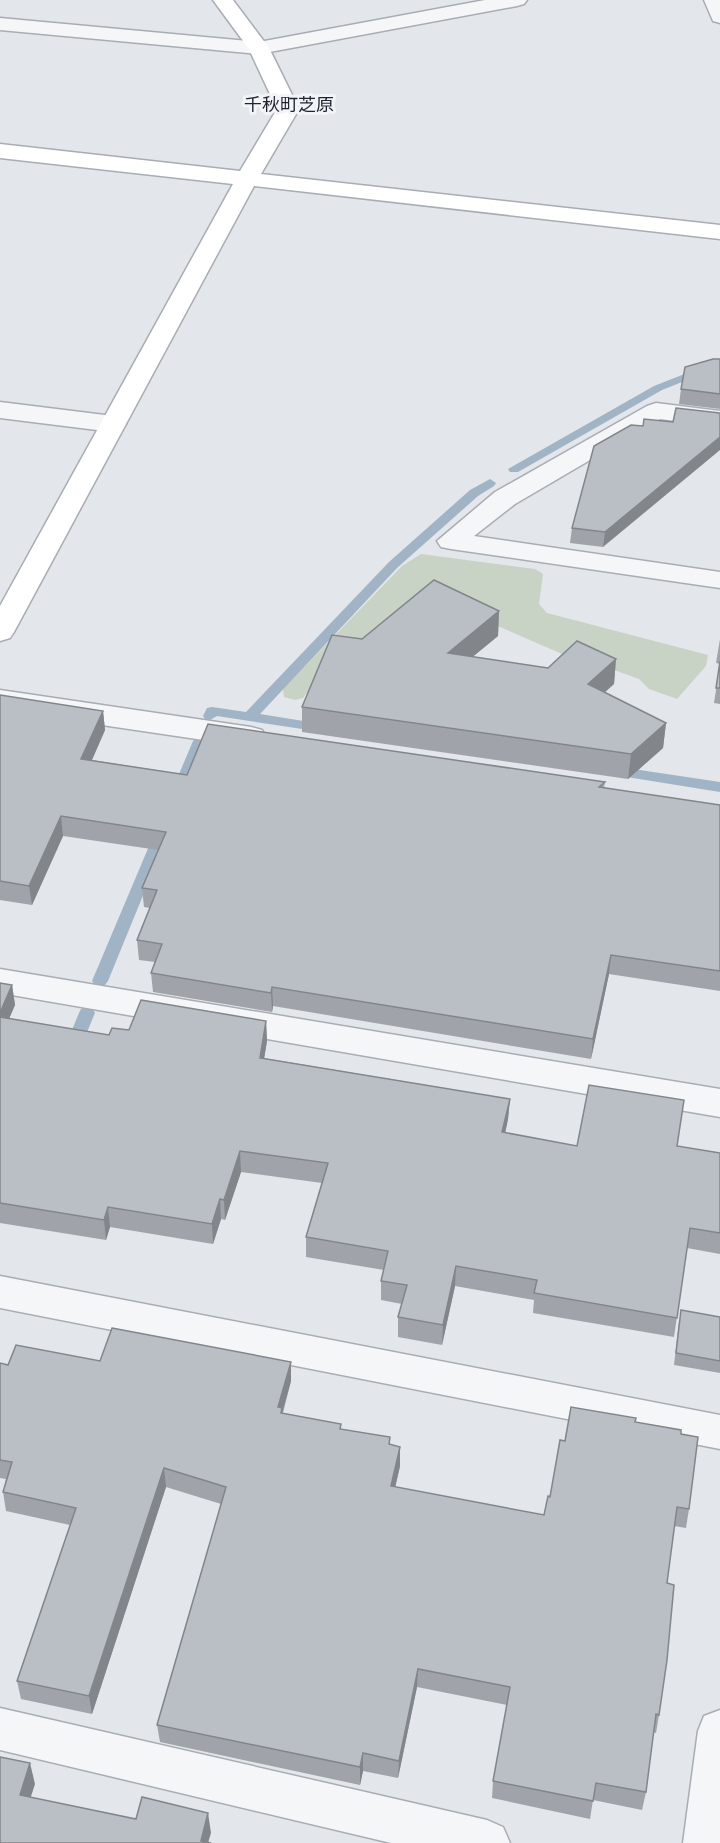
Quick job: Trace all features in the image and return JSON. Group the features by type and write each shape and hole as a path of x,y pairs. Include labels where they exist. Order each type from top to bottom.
{"street":[{"path":"0,632 247,179 288,109 260,48 223,0"},
{"path":"0,24 260,48 517,0"},
{"path":"714,0 720,17"},
{"path":"0,152 720,232"},
{"path":"0,410 113,424"},
{"path":"720,419 656,411 505,498 452,541 720,580"},
{"path":"0,700 277,741"},
{"path":"0,981 720,1103"},
{"path":"0,1292 720,1432"},
{"path":"0,1729 487,1843"},
{"path":"706,1843 720,1731"}],"green space":[{"path":"421,554 535,569 543,574 539,604 547,613 708,655 706,666 677,699 649,689 639,679 592,662 569,657 470,614 329,661 303,698 295,700 284,697 283,689 402,566"}],"building":[{"path":"720,359 720,394 681,389 685,367"},
{"path":"676,408 720,413 720,437 605,532 572,528 594,446 631,425 643,426 644,419 673,422"},
{"path":"434,580 499,611 448,653 548,668 577,641 616,659 588,684 666,723 631,754 302,707 332,635 362,639"},
{"path":"720,661 720,688 716,688"},
{"path":"0,695 103,711 81,759 187,775 208,724 605,782 599,787 720,805 720,971 611,955 593,1039 272,987 271,993 151,973 162,944 137,940 157,890 142,888 166,832 61,816 29,886 0,881"},
{"path":"0,983 12,985 0,1013"},
{"path":"141,1000 266,1021 260,1058 510,1099 502,1132 577,1146 589,1085 684,1100 677,1146 720,1153 720,1233 690,1228 677,1318 534,1293 537,1280 456,1266 443,1325 398,1317 407,1285 381,1281 388,1251 306,1237 328,1163 240,1151 224,1200 220,1199 212,1224 108,1207 104,1220 0,1203 0,1017 109,1035 112,1028 129,1030"},
{"path":"681,1310 720,1317 720,1361 676,1353"},
{"path":"112,1328 291,1362 278,1407 282,1408 281,1413 341,1424 340,1429 390,1437 389,1444 400,1447 391,1486 544,1515 548,1496 550,1497 560,1440 565,1441 571,1407 636,1418 635,1422 681,1430 681,1434 698,1437 689,1509 677,1507 667,1583 674,1585 667,1660 659,1715 656,1714 646,1792 596,1783 593,1801 493,1781 510,1687 418,1669 399,1761 363,1753 360,1767 157,1725 226,1487 164,1468 89,1696 17,1681 76,1508 3,1492 12,1462 0,1460 0,1363 8,1365 16,1345 100,1361"},
{"path":"0,1757 30,1763 20,1795 136,1819 142,1797 208,1813 201,1841 211,1843 0,1843"}],"waterway":[{"path":"514,469 658,388 720,363"},
{"path":"249,717 393,565 474,493 490,483"},
{"path":"210,716 212,711 249,717"},
{"path":"249,717 322,728"},
{"path":"178,793 200,741"},
{"path":"613,771 720,787"},
{"path":"100,981 162,832"},
{"path":"72,1049 87,1013"}],"district":[{"name":"千秋町芝原","path":"289,105"}]}
